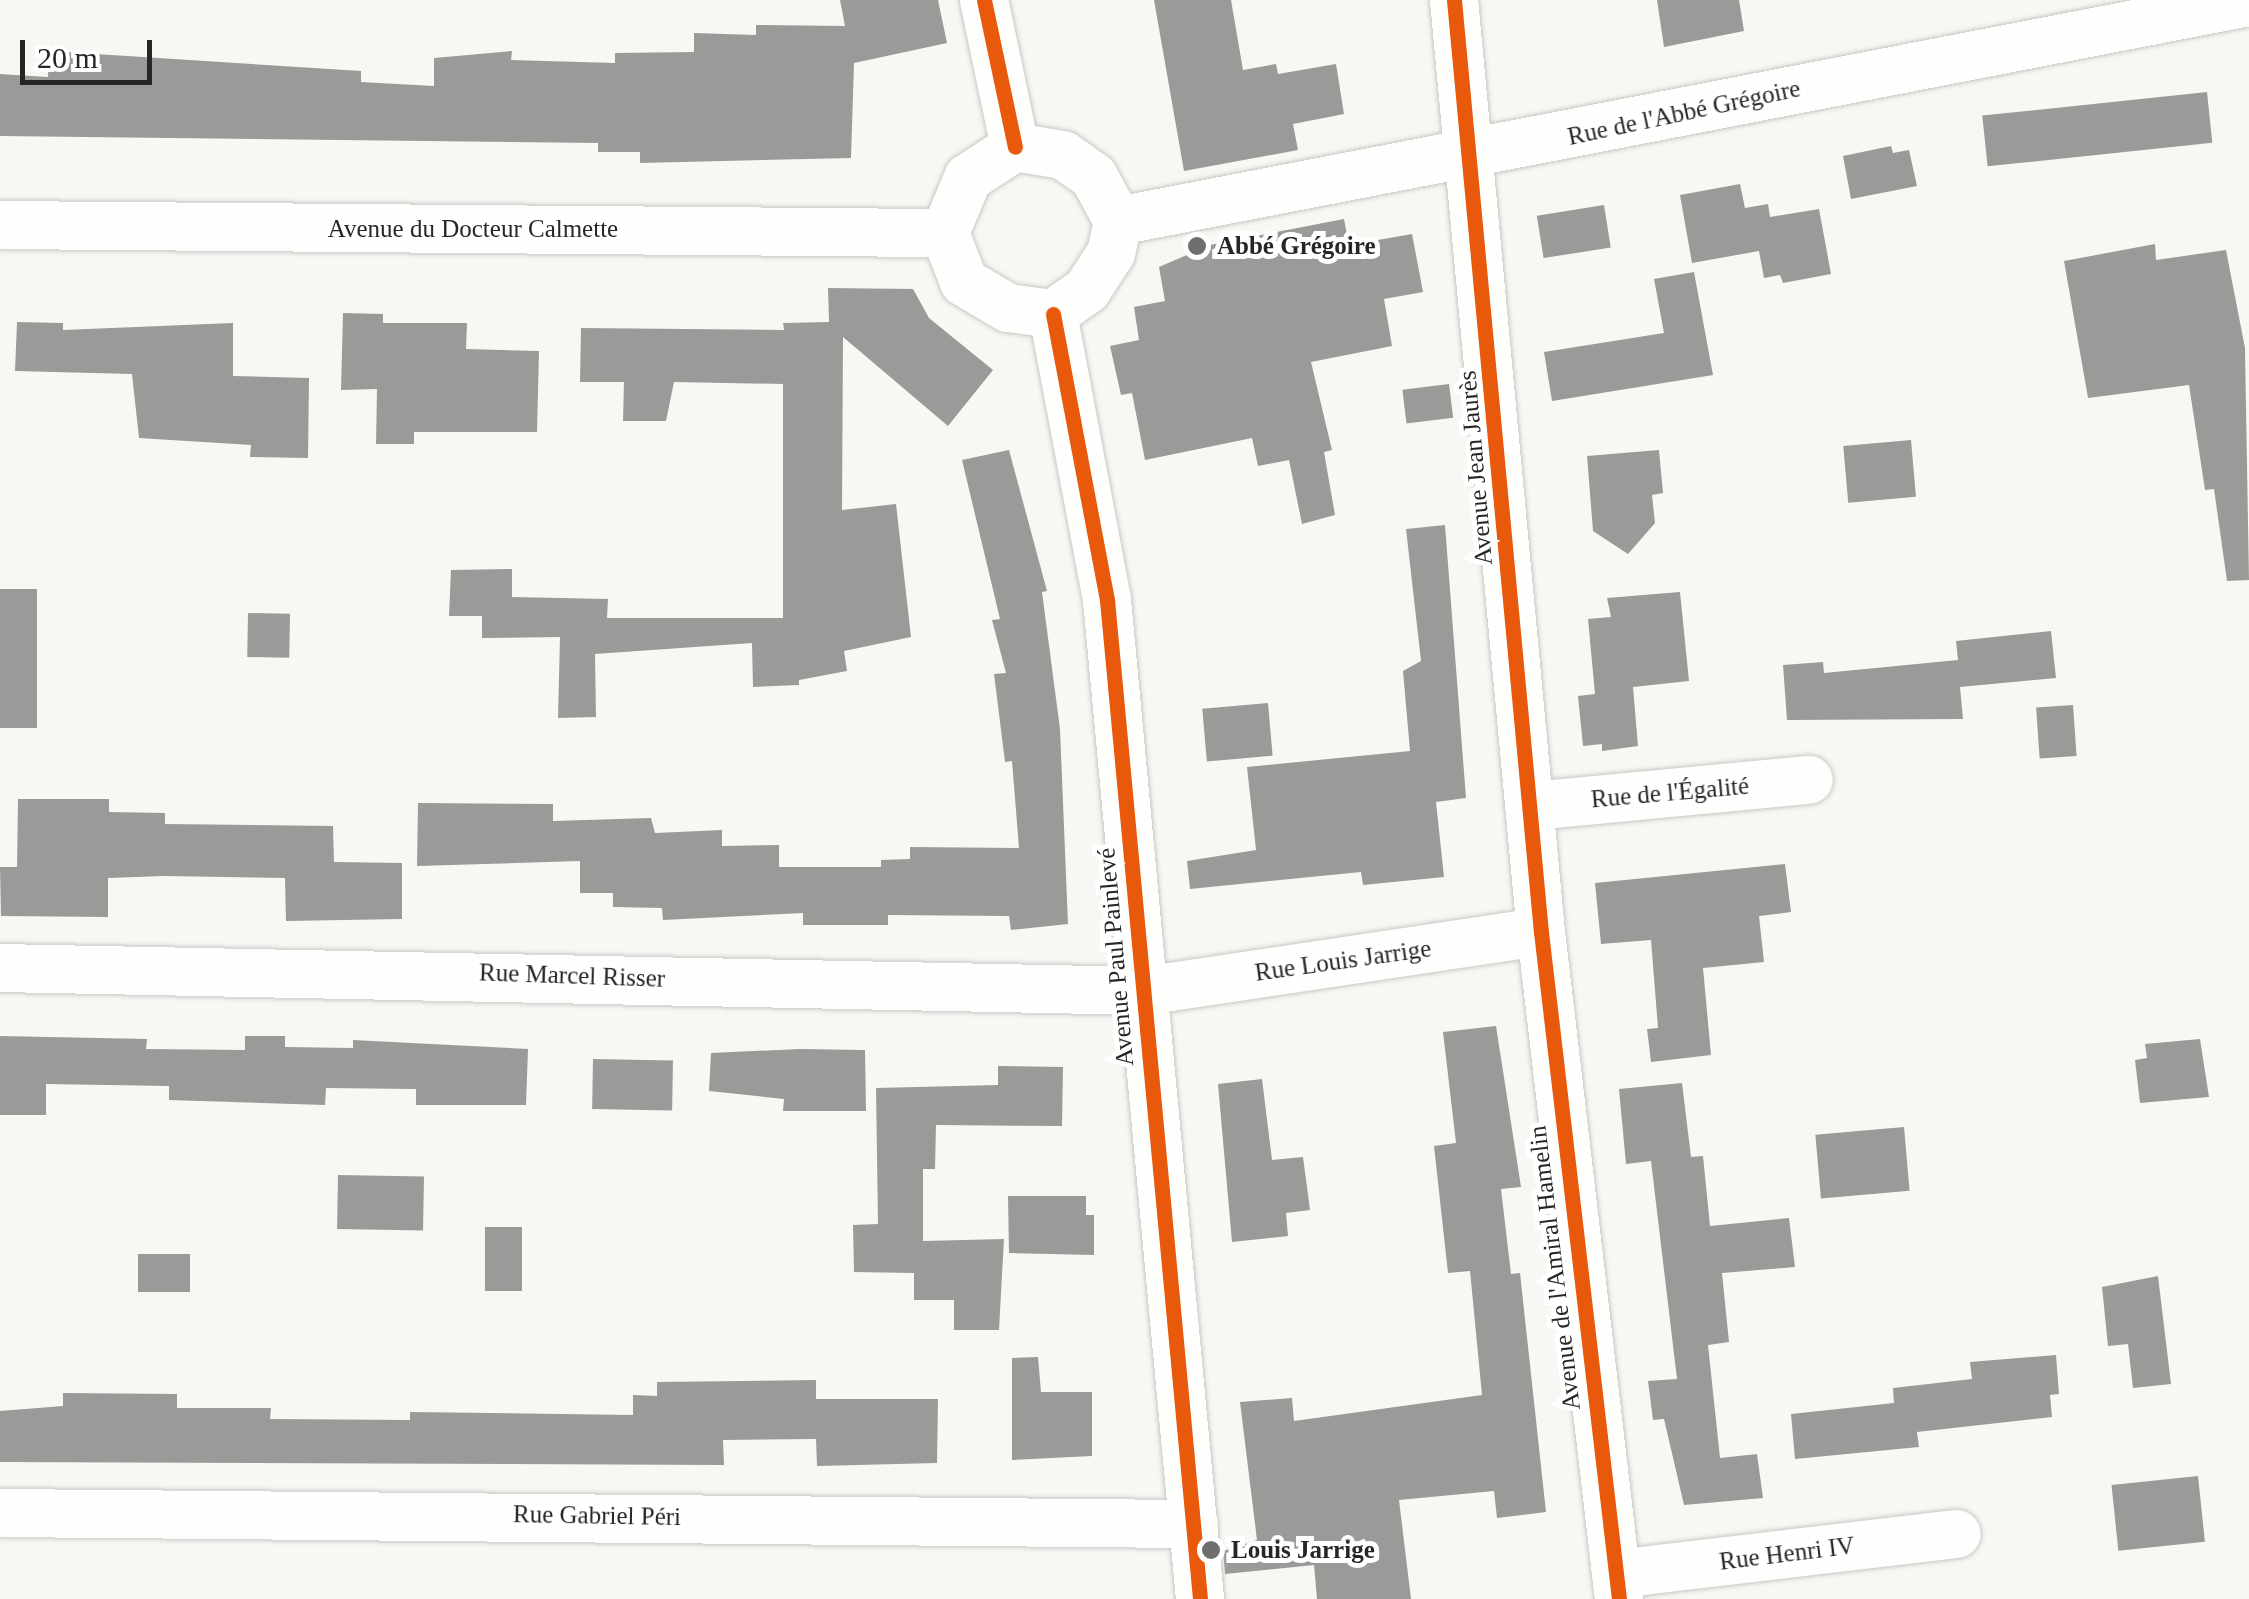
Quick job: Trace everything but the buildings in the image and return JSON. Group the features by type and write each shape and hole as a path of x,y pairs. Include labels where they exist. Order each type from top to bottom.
{"street":[{"path":"984,0 1015,147"},
{"name":"Avenue Jean Jaurès","path":"1454,0 1473,156 1541,932"},
{"name":"Rue de l'Abbé Grégoire","path":"1118,221 1473,156 2249,2"},
{"path":"1015,147 1063,155 1094,176 1118,221 1112,254 1088,290 1053,314 1008,308 964,282 945,233 968,178 1015,147"},
{"name":"Avenue du Docteur Calmette","path":"0,225 945,233"},
{"name":"Avenue Paul Painlevé","path":"1053,314 1107,600 1200,1599"},
{"name":"Rue de l'Égalité","path":"1532,806 1809,780"},
{"name":"Rue Louis Jarrige","path":"1144,991 1541,932"},
{"name":"Avenue de l'Amiral Hamelin","path":"1541,932 1617,1587"},
{"name":"Rue Marcel Risser","path":"0,968 1144,991"},
{"name":"Rue Gabriel Péri","path":"0,1513 1194,1524"},
{"name":"Rue Henri IV","path":"1617,1587 1957,1534"}],"cycle path":[{"path":"984,0 1015,147"},
{"path":"1454,0 1541,932 1619,1599"},
{"path":"1053,314 1107,600 1200,1599"}],"place":[{"name":"Abbé Grégoire","path":"1197,246"},
{"name":"Louis Jarrige","path":"1211,1550"}]}
